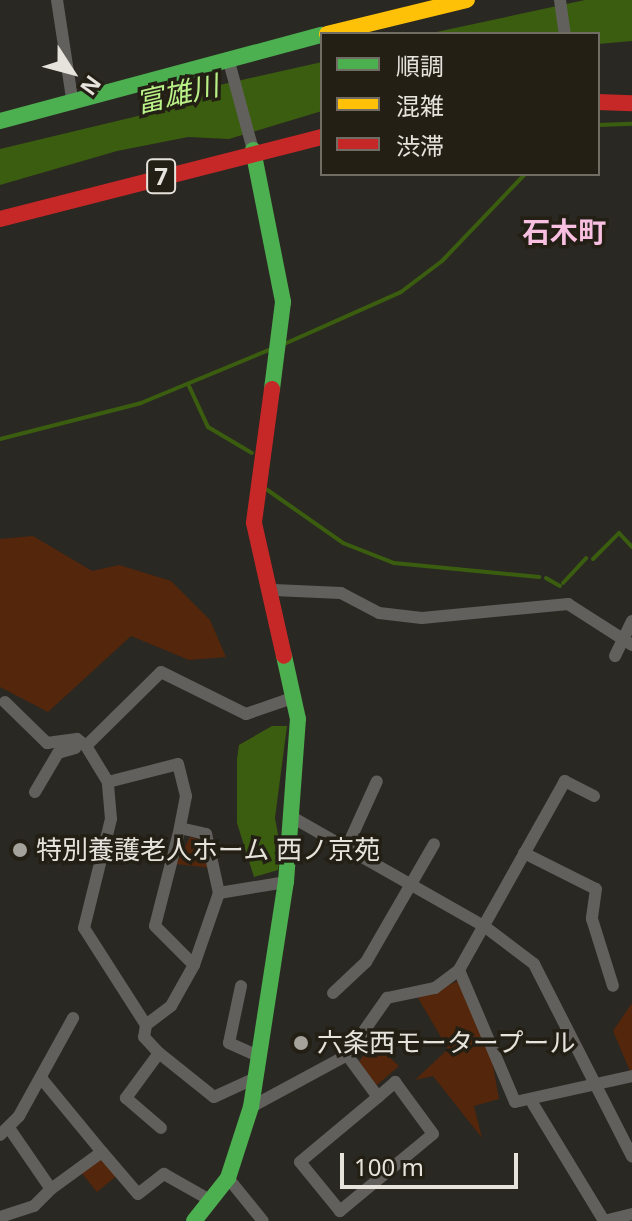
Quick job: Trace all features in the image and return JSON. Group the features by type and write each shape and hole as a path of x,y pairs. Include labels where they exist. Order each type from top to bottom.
{"street":[{"path":"57,0 73,104"},
{"path":"337,32 467,0"},
{"path":"560,0 565,32"},
{"path":"0,121 230,66 320,37"},
{"path":"194,1221 228,1178 251,1107 251,1080 286,882 295,697 274,590 254,523 283,284 252,145 230,66"},
{"path":"600,102 632,103"},
{"name":"7","path":"0,219 252,145 320,137"},
{"path":"274,590 341,593 379,613 422,618 568,604 618,642 632,645"},
{"path":"615,656 618,642 632,621"},
{"path":"35,792 58,753 86,746 161,672 246,714 295,697"},
{"path":"5,702 47,743 77,739 86,746 108,782 111,819 84,928 146,1025 144,1037 214,1097 251,1080"},
{"path":"108,782 178,764 186,796 155,926 194,965"},
{"path":"347,847 377,781"},
{"path":"251,1107 347,1055 387,998 435,988 459,970 565,781 594,796"},
{"path":"290,816 484,926 534,964 593,1087 631,1151"},
{"path":"146,1025 171,1006 194,965 219,893 206,834 180,828"},
{"path":"333,993 366,962 413,888 434,844"},
{"path":"524,853 596,889 592,919 613,986"},
{"path":"219,893 286,882"},
{"path":"459,970 515,1102 533,1104 632,1076"},
{"path":"241,986 229,1043 256,1055"},
{"path":"51,1189 4,1131 41,1078 73,1018"},
{"path":"159,1053 126,1098 161,1128"},
{"path":"347,1055 378,1097"},
{"path":"41,1078 138,1194 164,1174 210,1200"},
{"path":"395,1082 433,1134 340,1211 300,1162 378,1097 395,1082"},
{"path":"533,1104 604,1221 632,1214"},
{"path":"0,1217 34,1206 51,1189 102,1152"},
{"path":"228,1178 263,1221"}],"shaded area":[{"path":"585,0 632,0 632,41 600,44 600,32 436,32"},
{"path":"320,62 320,112 229,139 188,137 117,151 0,185 0,149 167,109 202,89"},
{"path":"33,536 92,571 119,565 171,581 210,620 226,657 189,660 131,636 48,712 0,687 0,539"},
{"path":"272,726 287,726 275,818 281,851 278,870 254,877 237,823 237,759 239,745"},
{"path":"190,837 201,840 211,868 176,864"},
{"path":"458,981 491,1055 499,1099 474,1106 482,1138 433,1076 415,1080 448,1049 418,998"},
{"path":"632,1003 632,1070 630,1071 613,1031"},
{"path":"373,1042 399,1066 377,1085 358,1063"},
{"path":"104,1155 120,1173 97,1192 80,1171"}],"waterway":[{"path":"600,125 632,124"},
{"path":"282,345 401,292 442,261 523,176"},
{"path":"0,439 141,403 274,348"},
{"path":"189,386 208,427 252,453"},
{"path":"266,489 343,543 394,563 539,577"},
{"path":"593,559 619,533 632,547"},
{"path":"563,583 586,558"},
{"path":"546,578 560,586"}],"traffic: fast":[{"path":"0,121 320,36"},
{"path":"253,150 283,302 272,389"},
{"path":"194,1221 228,1178 251,1107 286,882 298,719 284,656"}],"traffic: slow":[{"path":"335,32 467,0"}],"traffic: jam":[{"path":"600,102 632,103"},
{"path":"0,219 320,138"},
{"path":"272,389 254,523 284,656"}],"place":[{"name":"特別養護老人ホーム 西ノ京苑","path":"20,850"},
{"name":"六条西モータープール","path":"301,1043"}],"district":[{"name":"石木町","path":"564,231"}],"water label":[{"name":"富雄川","path":"177,93"}]}
